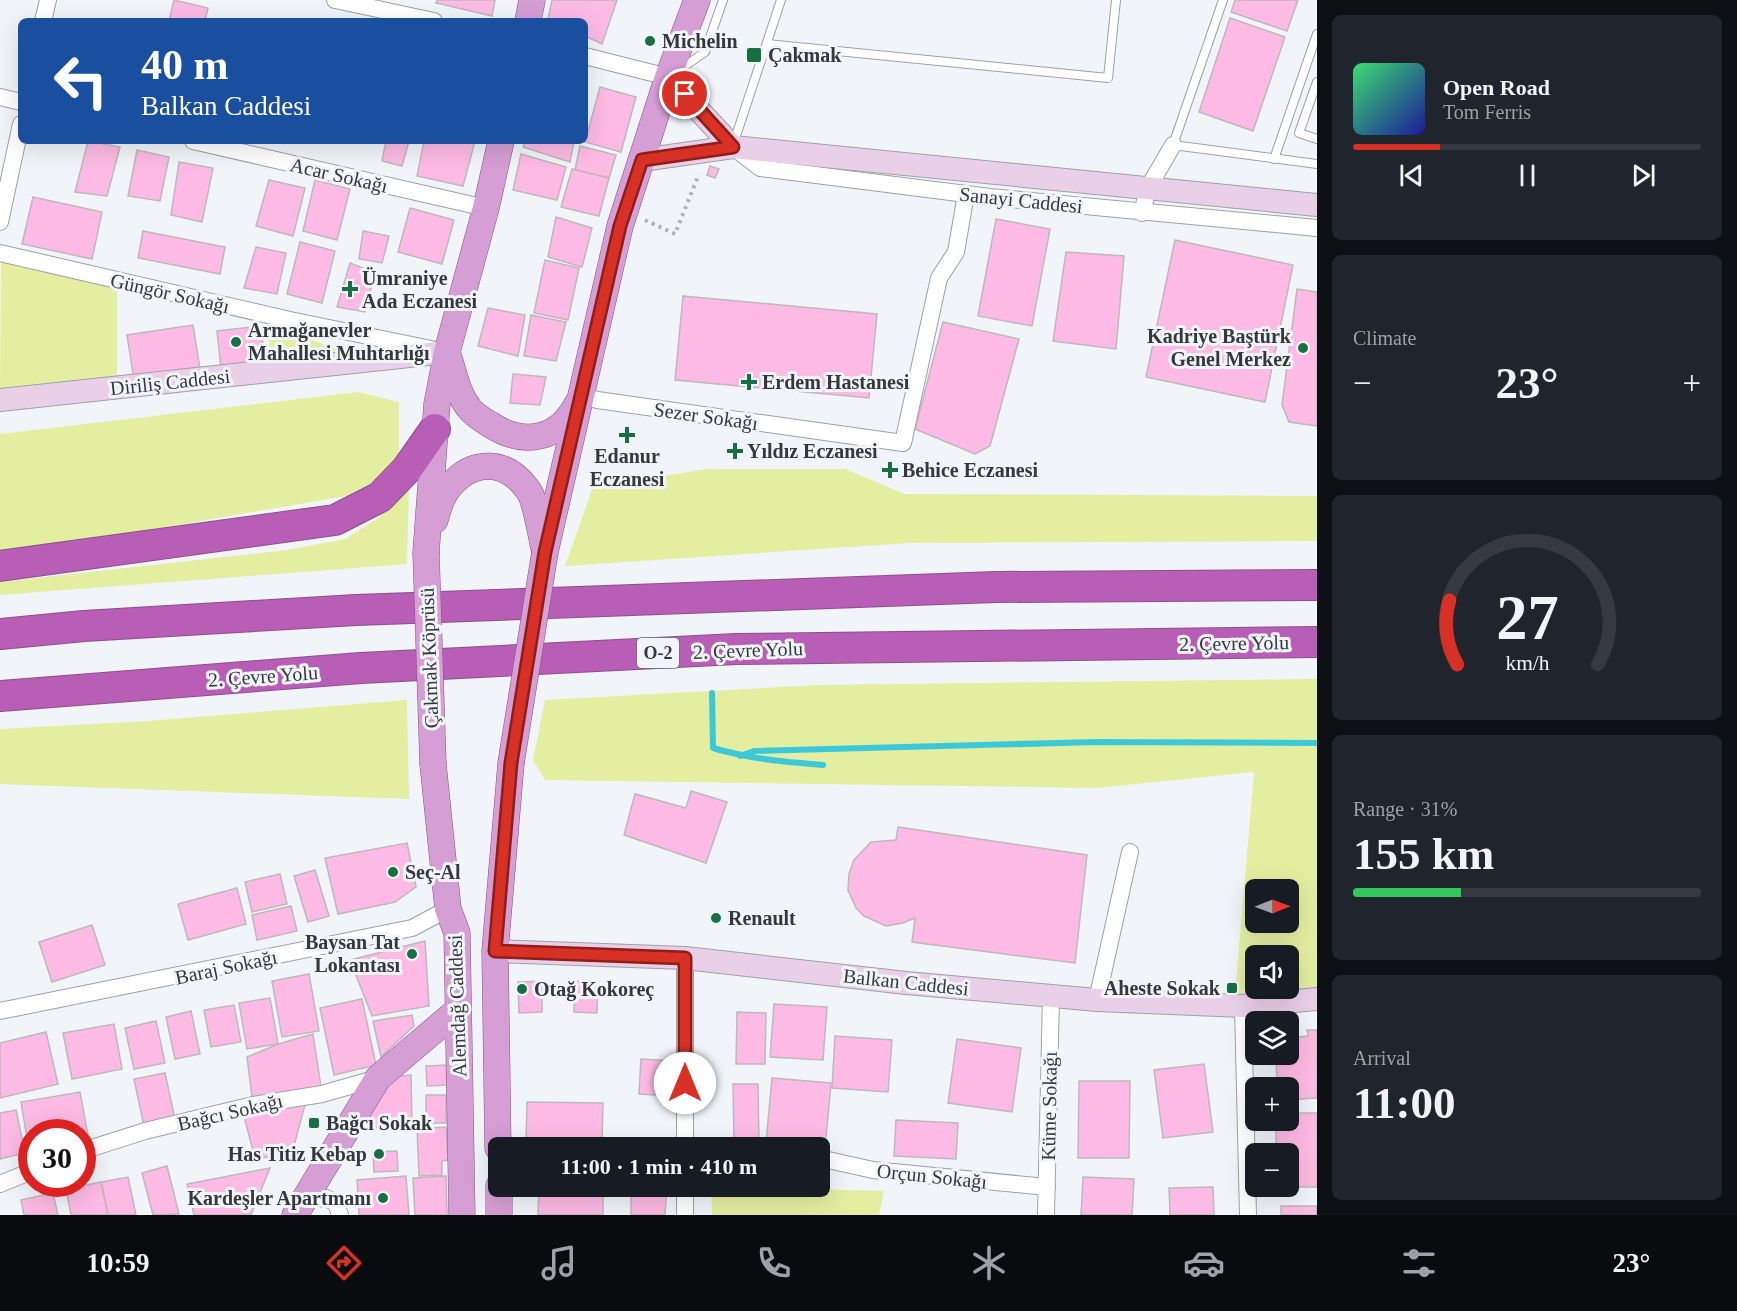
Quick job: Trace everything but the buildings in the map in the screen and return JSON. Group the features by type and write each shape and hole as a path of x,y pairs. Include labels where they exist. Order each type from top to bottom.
{"highway":[{"path":"0,566 335,520 380,497 407,469 435,429"},
{"path":"0,634 84,626 427,607 996,586 1317,585"},
{"name":"2. Çevre Yolu","path":"0,696 361,668 724,650 1317,642"}],"main road":[{"path":"529,18 532,0"},
{"path":"545,552 625,211 697,0"},
{"path":"426,552 437,404 447,352 486,208 500,144"},
{"path":"447,352 461,396 470,410 506,434 529,438 550,434 570,419 582,395"},
{"path":"426,552 439,507 450,486 473,467 492,465 511,472 530,491 545,552"},
{"name":"Çakmak Köprüsü","path":"426,552 433,764"},
{"name":"Alemdağ Caddesi","path":"498,1137 495,951 511,763 545,552"},
{"name":"Alemdağ Caddesi","path":"433,764 448,909 457,933 462,1215"},
{"path":"300,1208 378,1078 458,1010"},
{"path":"499,1197 499,1215"}],"street":[{"path":"45,18 48,0"},
{"path":"335,0 420,18"},
{"path":"588,57 669,77"},
{"name":"Sanayi Caddesi","path":"669,77 733,147 760,168 1142,213 1317,228"},
{"path":"0,97 18,101"},
{"path":"0,222 18,138"},
{"name":"Acar Sokağı","path":"206,144 486,208"},
{"path":"1142,213 1148,188 1173,145"},
{"name":"Sanayi Caddesi","path":"642,160 733,147 1317,205"},
{"name":"Sezer Sokağı","path":"582,395 597,400 903,443 939,278 956,252 966,194"},
{"name":"Güngör Sokağı","path":"0,253 290,321 447,352"},
{"name":"Diriliş Caddesi","path":"0,400 447,352"},
{"path":"1097,1000 1130,852"},
{"name":"Baraj Sokağı","path":"0,1011 412,928 448,909"},
{"name":"Balkan Caddesi","path":"495,951 685,958 1097,1000 1243,1006 1317,999"},
{"path":"685,958 685,1137"},
{"name":"Küme Sokağı","path":"1046,1215 1051,996"},
{"path":"1243,1006 1248,1215"},
{"name":"Bağcı Sokağı","path":"96,1146 145,1131 253,1105 322,1094 378,1078"},
{"name":"Orçun Sokağı","path":"830,1160 873,1170 1047,1188"},
{"path":"0,1184 18,1177"},
{"path":"685,1197 685,1215"},
{"path":"300,1208 326,1198 336,1203 340,1215"}],"lane":[{"path":"669,77 705,52 723,0"},
{"path":"733,147 781,0"},
{"path":"767,44 1108,78 1116,0"},
{"path":"1223,0 1173,145 1317,164"},
{"path":"1274,159 1317,34"},
{"path":"1317,82 1299,133 1317,139"}],"path":[{"path":"625,211 675,234 699,174"}],"green space":[{"path":"1,253 117,278 117,388 0,395"},
{"path":"268,327 343,350 341,362 270,365"},
{"path":"358,392 399,402 399,459 373,482 346,496 62,545 0,551 0,434"},
{"path":"707,469 845,469 905,494 1317,496 1317,541 910,543 565,566 593,487"},
{"path":"409,485 407,564 0,595 0,582 287,550 345,539 378,518"},
{"path":"1317,679 1317,992 1299,992 1299,945 1245,945 1245,994 1235,994 1254,772 1096,788 545,780 533,760 545,700 818,685"},
{"path":"407,700 409,799 0,784 0,729 147,721"},
{"path":"830,1190 884,1191 879,1215 712,1215 711,1197 830,1197"}],"waterway":[{"path":"712,693 713,748 754,757 823,765"},
{"path":"740,756 754,751 1097,742 1317,743"}],"place":[{"name":"Michelin","path":"650,41"},
{"name":"Çakmak","path":"754,55"},
{"name":"Ümraniye Ada Eczanesi","path":"350,289"},
{"name":"Armağanevler Mahallesi Muhtarlığı","path":"236,342"},
{"name":"Kadriye Baştürk Genel Merkez","path":"1303,348"},
{"name":"Erdem Hastanesi","path":"749,382"},
{"name":"Edanur Eczanesi","path":"627,435"},
{"name":"Yıldız Eczanesi","path":"735,451"},
{"name":"Behice Eczanesi","path":"890,470"},
{"name":"Seç-Al","path":"393,872"},
{"name":"Renault","path":"716,918"},
{"name":"Baysan Tat Lokantası","path":"412,954"},
{"name":"Aheste Sokak","path":"1232,988"},
{"name":"Otağ Kokoreç","path":"522,989"},
{"name":"Bağcı Sokak","path":"314,1123"},
{"name":"Has Titiz Kebap","path":"379,1154"},
{"name":"Kardeşler Apartmanı","path":"383,1198"}],"route":[{"path":"685,94 733,147 642,160 620,226 545,552 511,763 495,951 685,958 685,1083"}]}
